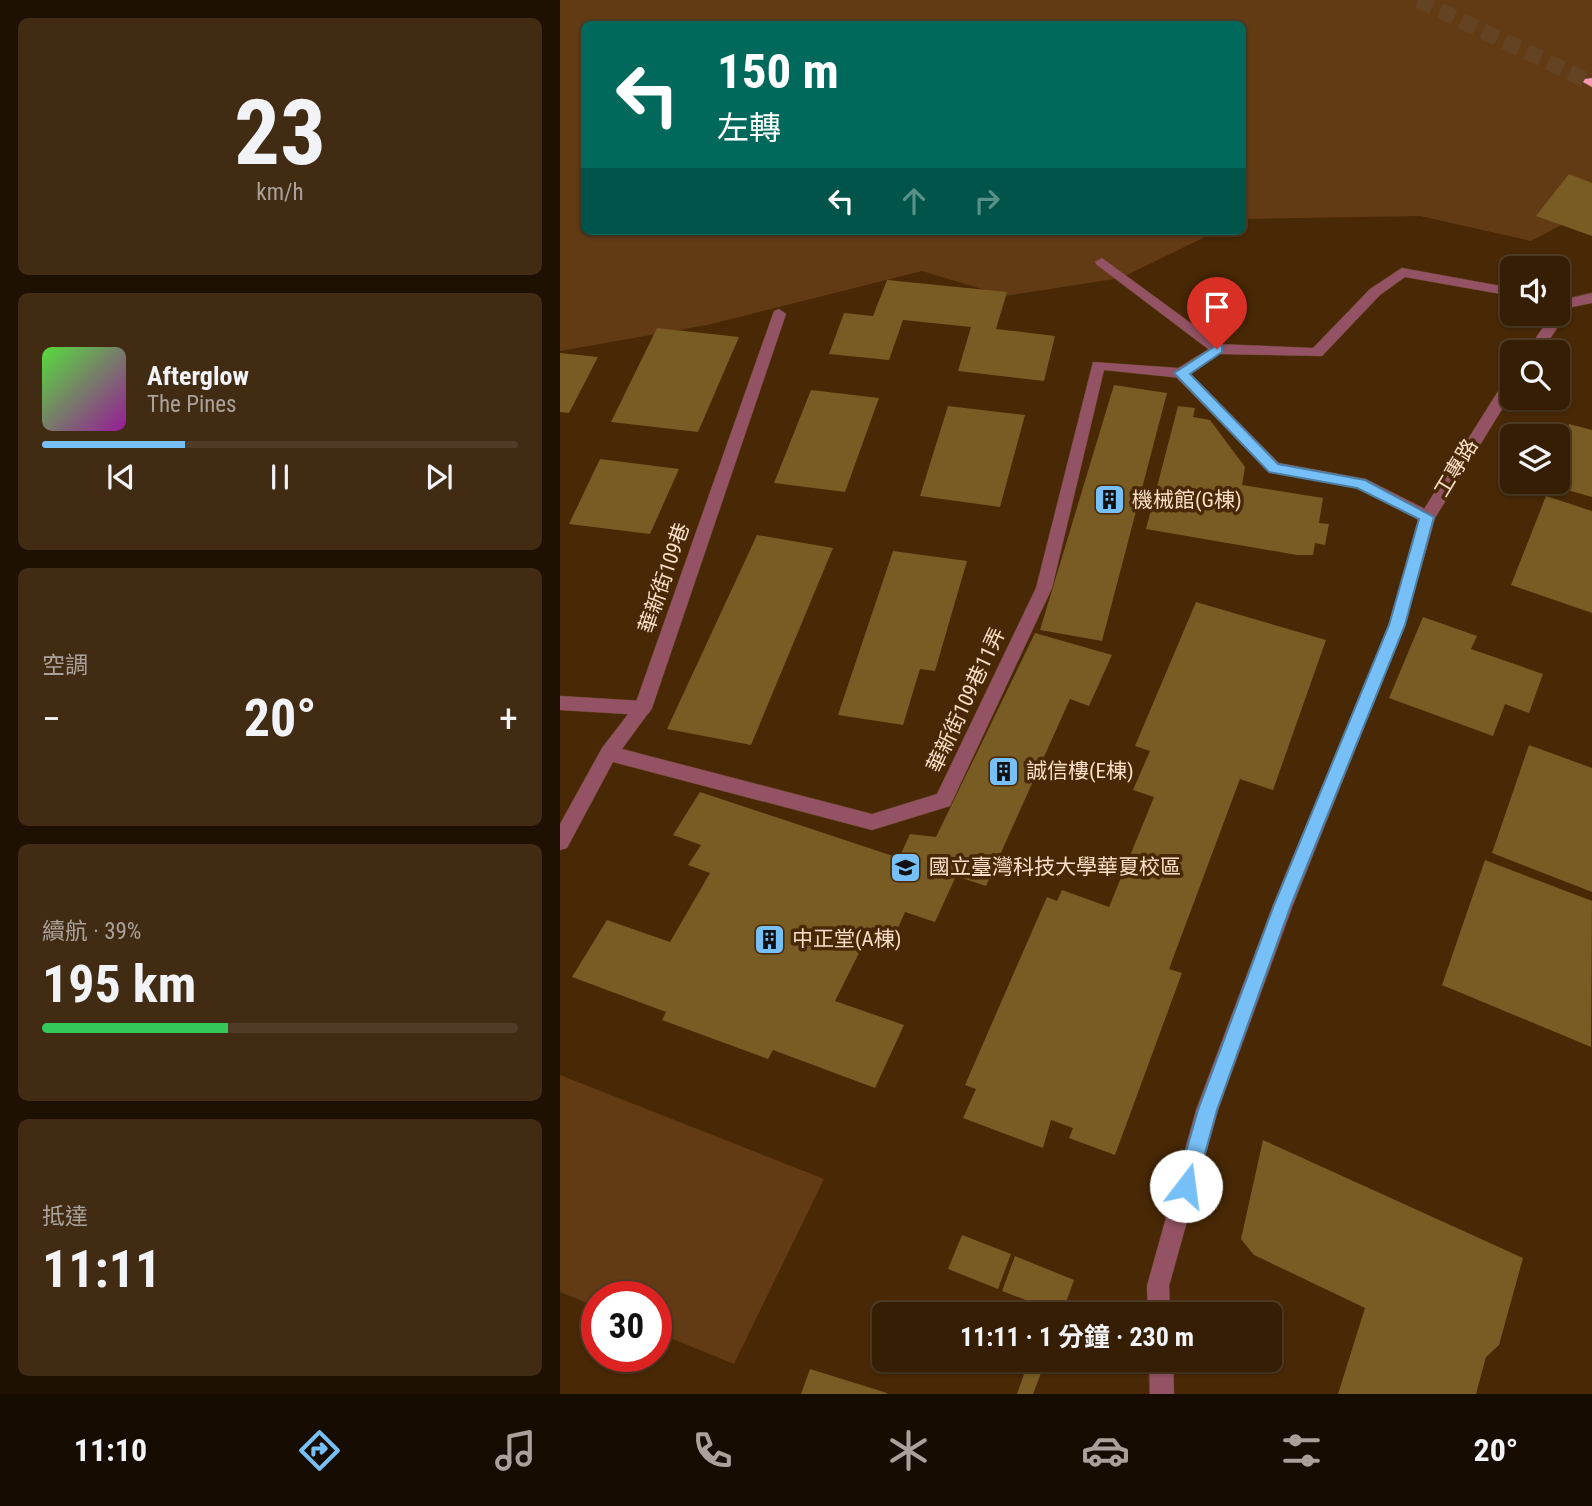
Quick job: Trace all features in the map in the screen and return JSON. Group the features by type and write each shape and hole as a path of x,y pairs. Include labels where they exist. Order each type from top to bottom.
{"street":[{"path":"1102,262 1217,349 1317,353 1375,292 1402,272 1500,290"},
{"path":"1570,301 1592,298"},
{"name":"華新街109巷","path":"560,842 608,753 643,708 779,314"},
{"path":"1217,349 1181,373 1274,468 1360,483 1427,517"},
{"name":"華新街109巷11弄","path":"608,753 872,822 943,800 1044,589 1098,365 1181,373"},
{"name":"工專路","path":"1159,1302 1158,1286 1207,1110 1283,905 1397,625 1427,517 1500,400"},
{"path":"560,704 643,708"},
{"path":"1161,1372 1162,1394"}],"shaded area":[{"path":"560,0 1592,0 1592,209 1531,241 1420,216 1246,219 1246,21 581,21 581,235 1209,235 1121,278 1005,296 922,271 707,325 560,351"},
{"path":"560,1075 824,1179 734,1364 672,1339 672,1281 581,1281 581,1301 560,1292"}],"building":[{"path":"1569,174 1592,183 1592,236 1536,216"},
{"path":"887,280 1007,292 996,329 1055,336 1044,381 958,371 971,327 903,320 889,360 829,354 844,313 873,316"},
{"path":"657,328 739,337 698,432 611,422"},
{"path":"560,353 598,357 569,413 560,412"},
{"name":"機械館(G棟)","path":"1114,385 1167,393 1102,641 1040,630"},
{"path":"811,390 879,398 845,492 774,483"},
{"path":"948,406 1025,415 1000,507 920,496"},
{"path":"1178,406 1195,408 1193,417 1210,420 1245,467 1242,485 1323,498 1319,523 1329,524 1325,545 1315,543 1313,555 1297,555 1146,529"},
{"path":"1570,424 1592,430 1592,497 1570,491"},
{"path":"600,459 679,469 650,534 569,524"},
{"path":"1546,496 1592,511 1592,613 1511,585"},
{"path":"757,535 833,548 751,745 667,729"},
{"path":"893,551 967,561 935,671 920,669 903,725 838,715"},
{"path":"1196,602 1326,640 1273,790 1240,779 1169,969 1182,973 1115,1155 1069,1138 1073,1128 1051,1120 1043,1148 963,1118 976,1089 965,1085 1047,897 1057,901 1062,890 1109,907 1154,797 1133,790 1150,751 1135,746"},
{"path":"1423,617 1477,636 1471,649 1543,674 1529,713 1505,704 1493,736 1389,698"},
{"name":"中正堂(A棟)","path":"1035,633 1112,655 1089,706 1070,699 986,886 956,876 935,922 905,912 895,935 872,927 835,1001 904,1025 875,1088 773,1050 768,1059 662,1020 666,1012 572,977 607,920 670,942 710,873 688,865 701,845 673,835 700,792 899,858 910,834 936,837"},
{"path":"1529,745 1592,768 1592,892 1492,853"},
{"path":"1485,860 1592,901 1591,1047 1442,985"},
{"path":"1263,1140 1523,1258 1499,1345 1486,1357 1476,1394 1338,1394 1365,1308 1254,1255 1241,1239"},
{"path":"962,1235 1011,1254 998,1289 948,1269"},
{"path":"1015,1256 1074,1280 1066,1302 1031,1302 1002,1291"},
{"path":"810,1369 887,1393 887,1394 801,1394"},
{"path":"1025,1372 1041,1372 1033,1394 1017,1394"}],"tunnel":[{"path":"1418,0 1590,82"}],"place":[{"name":"機械館(G棟)","path":"1109,500"},
{"name":"誠信樓(E棟)","path":"1003,771"},
{"name":"國立臺灣科技大學華夏校區","path":"906,867"},
{"name":"中正堂(A棟)","path":"769,939"}],"route":[{"path":"1186,1186 1207,1110 1283,905 1397,625 1427,517 1360,483 1274,468 1181,373 1217,349"}]}
